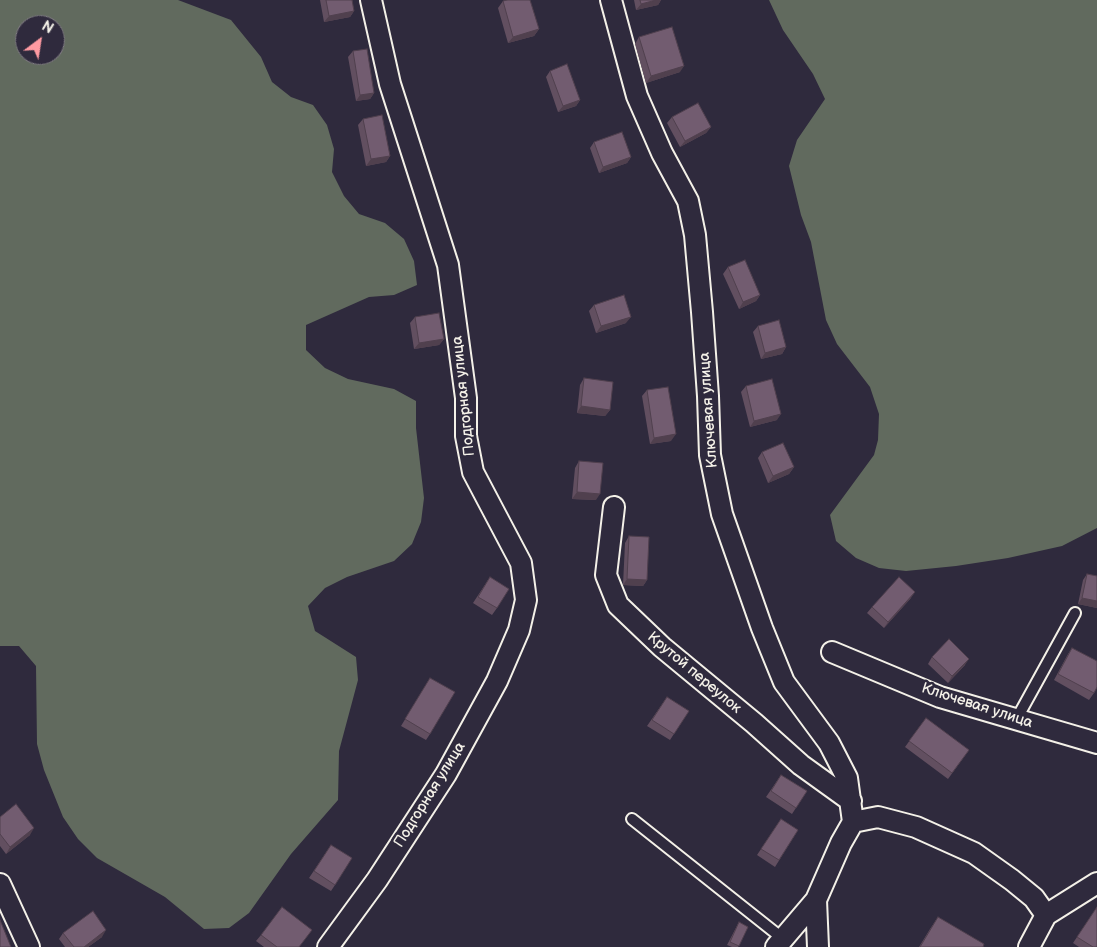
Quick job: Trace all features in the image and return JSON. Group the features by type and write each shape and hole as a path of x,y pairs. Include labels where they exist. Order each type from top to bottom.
{"street":[{"name":"Подгорная улица","path":"328,947 377,880 446,774 496,681 519,630 526,600 521,563 473,472 466,436 466,398 448,266 390,84 371,0"},
{"name":"Ключевая улица","path":"611,0 638,96 662,153 688,201 695,235 702,312 710,456 722,514 762,628 784,682 830,744 848,778 853,822"},
{"name":"Крутой переулок","path":"614,507 606,575 618,605 662,647 754,722 801,765 850,801"},
{"name":"Ключевая улица","path":"832,652 940,697 1097,743"},
{"path":"779,943 816,900 841,843 853,822 878,818 916,827 974,853 1034,898 1046,915"},
{"path":"1029,947 1046,915 1097,883"},
{"path":"0,884 29,947"},
{"path":"816,900 818,947"}],"lane":[{"path":"1016,720 1075,612"},
{"path":"632,819 779,943"}],"green space":[{"path":"0,0 178,0 231,20 261,57 272,82 291,97 313,105 327,125 334,149 332,172 344,196 359,214 385,223 404,239 414,261 417,285 394,295 369,297 306,325 306,350 325,368 348,379 394,389 416,401 416,428 424,498 421,522 412,544 394,561 347,577 325,588 308,606 315,631 356,657 358,680 339,751 338,800 291,854 249,913 229,928 204,929 165,897 97,858 78,839 63,817 44,770 37,744 36,666 19,646 0,646"},
{"path":"769,0 1097,0 1097,528 1062,546 1008,558 906,571 879,568 856,558 836,541 830,515 874,455 878,440 879,414 870,387 837,344 826,320 811,242 801,215 789,166 797,140 825,99 813,74 783,30"}],"building":[{"path":"326,0 352,0 354,11 329,16"},
{"path":"530,0 539,29 513,37 503,1"},
{"path":"640,0 656,0 641,4"},
{"path":"672,27 684,66 651,76 639,37"},
{"path":"367,49 374,93 360,95 353,51"},
{"path":"567,64 580,100 563,106 550,71"},
{"path":"698,103 711,127 685,141 672,117"},
{"path":"382,115 390,156 371,159 363,119"},
{"path":"622,132 631,157 603,167 594,142"},
{"path":"745,260 760,295 743,302 728,267"},
{"path":"624,295 631,317 601,326 594,305"},
{"path":"439,313 444,339 419,343 415,317"},
{"path":"779,320 786,347 765,353 758,326"},
{"path":"584,378 613,382 610,410 581,406"},
{"path":"772,379 781,414 754,421 746,386"},
{"path":"668,387 676,434 654,438 647,390"},
{"path":"783,443 794,467 773,476 762,452"},
{"path":"579,461 603,463 600,494 577,492"},
{"path":"629,536 649,537 647,580 627,579"},
{"path":"1087,574 1097,576 1097,601 1082,598"},
{"path":"490,577 509,589 497,608 478,597"},
{"path":"899,577 915,592 888,622 872,607"},
{"path":"949,639 969,659 952,676 932,657"},
{"path":"1072,648 1097,661 1097,687 1094,693 1058,674"},
{"path":"430,678 455,692 430,734 405,719"},
{"path":"667,697 689,711 674,734 652,720"},
{"path":"926,718 969,750 952,773 909,741"},
{"path":"781,775 807,791 796,808 771,791"},
{"path":"16,804 34,828 10,847 0,834 0,817"},
{"path":"781,819 798,830 779,860 761,849"},
{"path":"331,845 352,858 335,885 314,871"},
{"path":"282,907 312,930 299,947 277,947 261,935"},
{"path":"1097,907 1097,947 1093,947 1077,937"},
{"path":"93,911 106,930 84,947 74,947 63,933"},
{"path":"938,917 984,944 983,947 920,947"},
{"path":"0,920 11,947 0,947"},
{"path":"739,922 748,927 739,946 730,942"}]}
